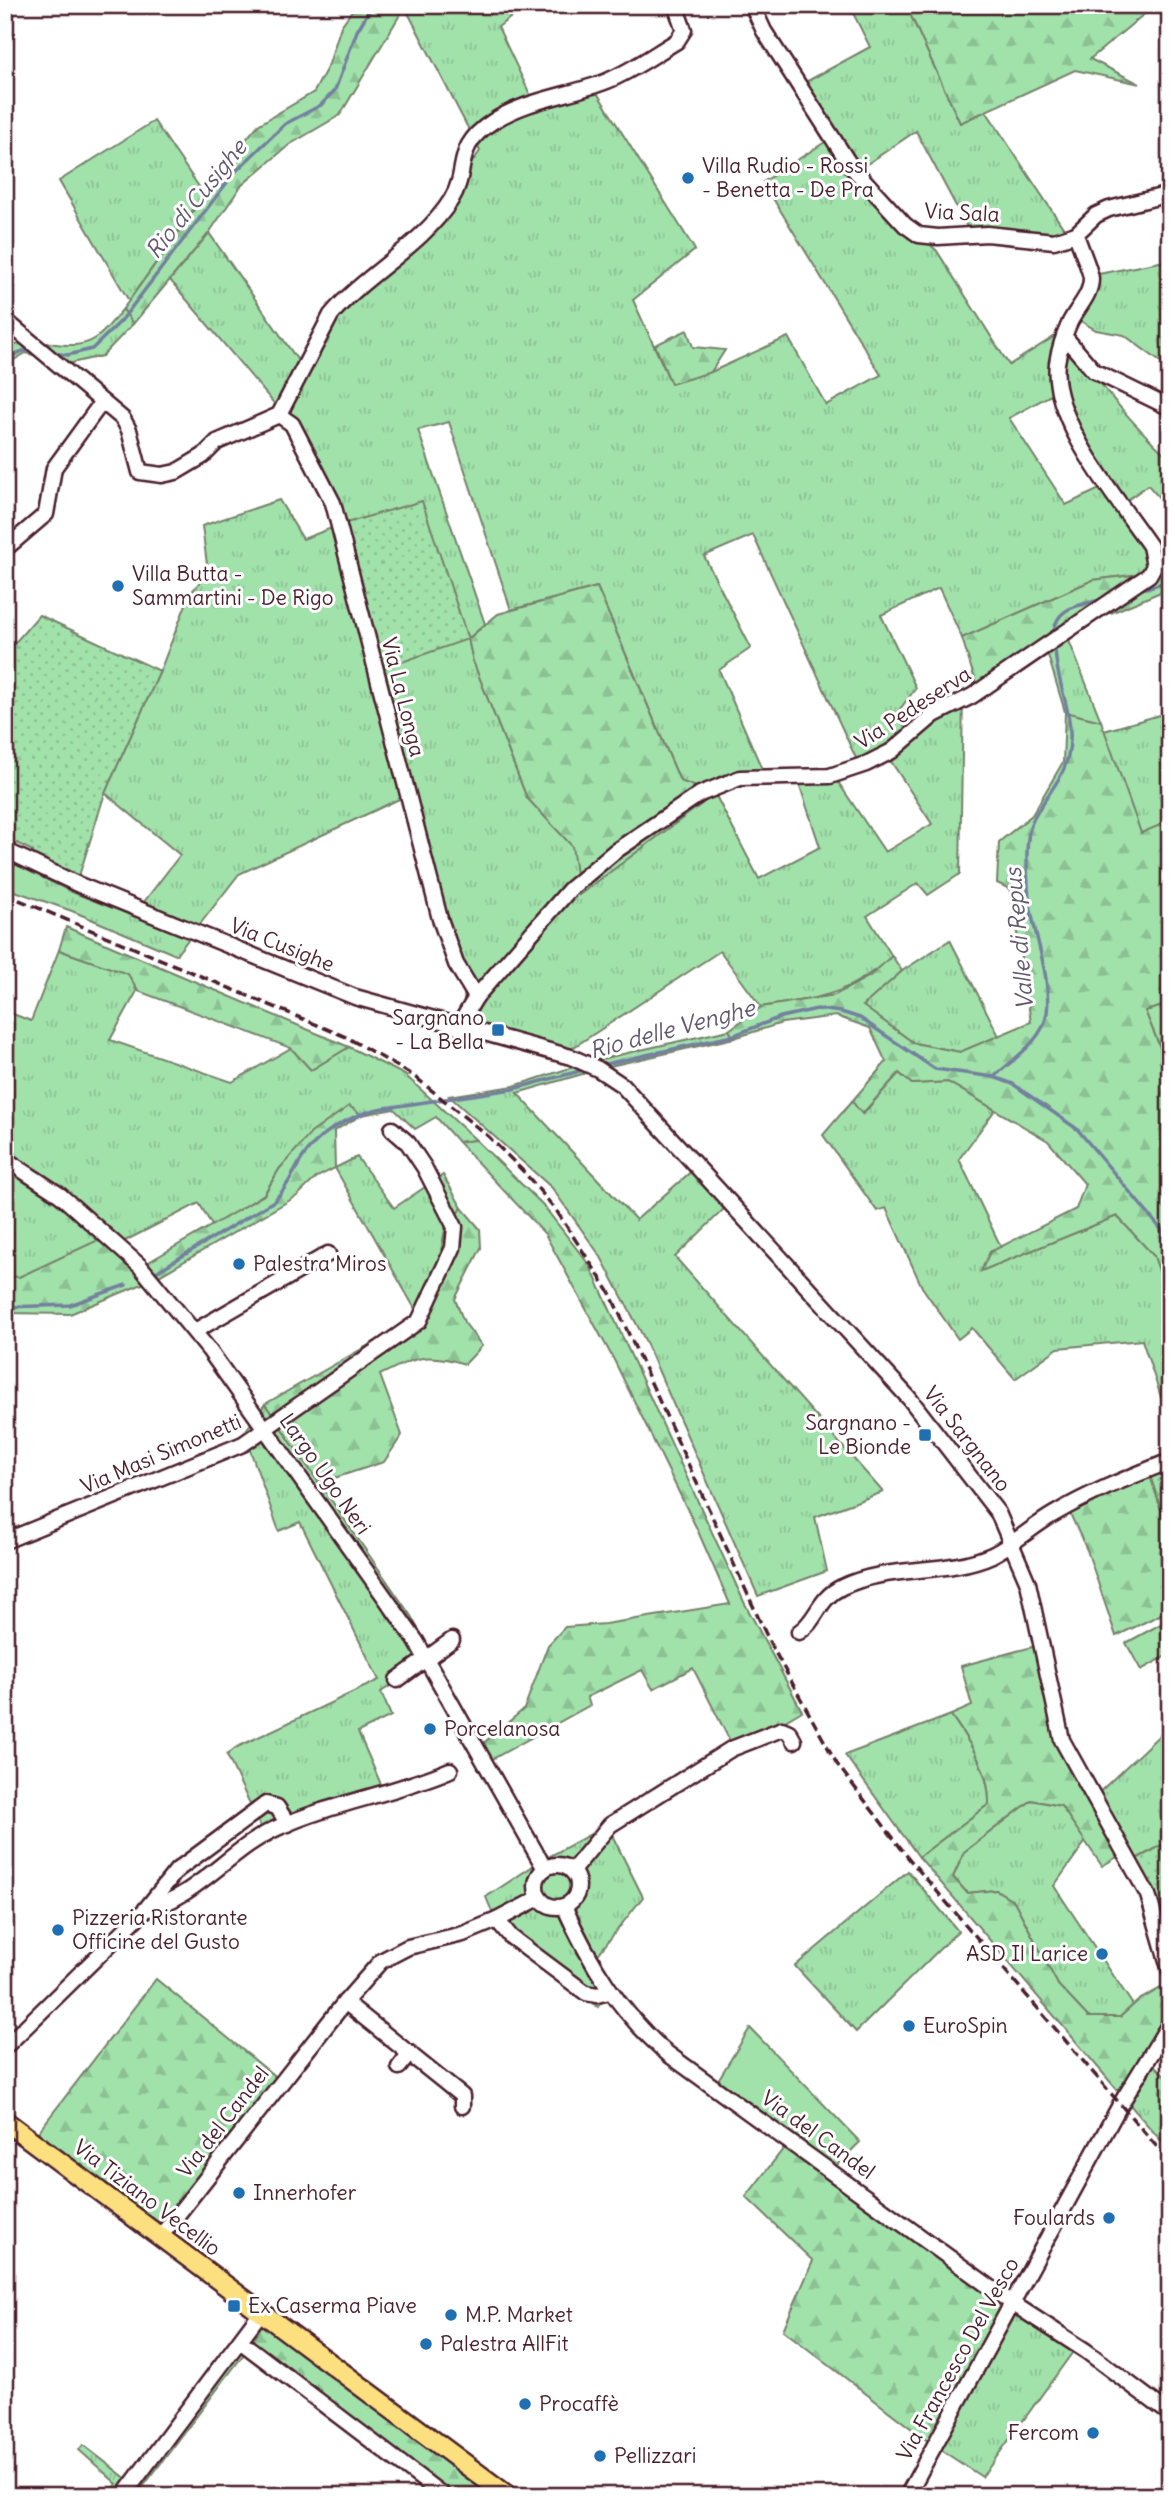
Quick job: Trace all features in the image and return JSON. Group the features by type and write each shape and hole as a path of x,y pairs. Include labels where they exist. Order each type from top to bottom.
{"main road":[{"name":"Via Tiziano Vecellio","path":"5,2121 508,2496"}],"street":[{"path":"5,320 126,424 136,467 146,474 167,474 183,469 204,456 217,442 279,415 331,315 397,257 450,201 468,143 473,137 514,110 607,81 677,41 684,30 675,5"},
{"name":"Via Sala","path":"752,5 764,31 850,165 911,230 932,237 987,234 1047,241 1076,233"},
{"path":"1076,233 1096,215 1109,209 1170,194"},
{"name":"Via Pedeserva","path":"458,1027 476,997 570,889 614,852 700,794 740,778 830,776 860,767 892,751 934,715 970,698 1118,598 1152,571 1152,552 1072,430 1059,401 1056,375 1064,335 1088,292 1091,281 1076,233"},
{"path":"1064,335 1094,371 1164,405"},
{"path":"5,549 46,514 54,468 102,402"},
{"name":"Via La Longa","path":"279,415 292,424 333,503 440,919 456,964 476,997"},
{"name":"Via Cusighe","path":"5,850 77,884 355,997 553,1051"},
{"name":"Via Sargnano","path":"553,1051 592,1066 622,1085 909,1398 998,1513 1013,1542 1028,1583 1062,1740 1147,1895 1170,1971"},
{"name":"Via Masi Simonetti","path":"5,1541 232,1449 268,1429 419,1321 453,1248 455,1227 451,1215 408,1143 392,1129"},
{"name":"Largo Ugo Neri","path":"5,1159 60,1195 112,1240 140,1266 195,1331 397,1612 427,1659 545,1868"},
{"path":"195,1331 328,1254"},
{"path":"799,1632 823,1600 859,1580 974,1561 1013,1542 1054,1514 1103,1488 1170,1461"},
{"path":"397,1680 452,1640"},
{"path":"572,1871 610,1825 731,1749 782,1728 794,1741"},
{"path":"145,1910 170,1902 256,1839 288,1824 408,1787 450,1770"},
{"path":"5,2047 145,1910 177,1870 259,1806 278,1807 288,1824"},
{"path":"556,1865 572,1871 578,1888 573,1899 564,1906 550,1906 539,1898 537,1879 545,1868 556,1865"},
{"name":"Via del Candel","path":"160,2236 374,1968 389,1956 408,1947 463,1934 539,1898"},
{"name":"Via del Candel","path":"564,1906 578,1940 609,1992 640,2029 668,2054 1012,2303 1086,2351 1170,2413"},
{"path":"497,1920 511,1937 586,1993 597,1995 609,1992"},
{"path":"345,2002 462,2096 462,2106"},
{"name":"Via Francesco Del Vesco","path":"907,2496 1120,2105 1170,2023"},
{"path":"399,2067 410,2053"},
{"path":"123,2496 261,2312"},
{"path":"240,2341 444,2496"}],"green space":[{"path":"356,5 404,5 404,8 340,115 289,145 241,186 209,233 133,324 123,309 237,150 258,125 314,92 329,64 341,26"},
{"path":"404,5 527,5 498,27 536,107 594,88 695,250 633,300 671,383 711,372 788,337 826,405 881,375 763,182 825,142 793,89 870,47 852,11 862,5 906,5 960,123 986,111 1066,232 1032,242 972,236 916,131 854,173 937,251 1009,365 1063,331 1112,398 1170,459 1170,510 1148,485 1119,506 1159,565 1140,574 1093,580 962,638 939,588 881,615 916,688 894,717 918,739 963,696 960,874 928,895 918,883 867,916 892,956 876,970 846,988 816,998 761,1007 720,951 571,1049 466,1023 462,965 412,793 239,874 176,955 72,911 6,888 15,864 72,892 133,916 180,855 105,793 160,671 190,594 208,572 202,526 279,500 303,539 345,523 290,411 277,407 170,280 209,233 306,372 338,315 405,258 480,151","holes":["1056,392 1106,486 1066,505 1009,418","449,422 511,610 597,587 680,781 714,794 580,894 573,846 527,798 473,661 468,639 485,624 418,430","753,535 860,767 888,757 932,824 885,852 836,779 797,777 820,847 759,879 715,794 765,776 719,670 751,648 704,556"]},
{"path":"906,5 1155,5 1090,59 1140,84 1075,70 960,123"},
{"path":"154,121 204,194 129,301 59,181"},
{"path":"1170,260 1170,369 1124,335 1096,330 1079,320 1099,274"},
{"path":"123,309 133,324 102,356 67,364 26,353 5,365 5,349 17,344 86,343 100,335"},
{"path":"687,330 693,347 725,350 711,372 671,384 655,345"},
{"path":"422,501 468,639 382,669 346,523"},
{"path":"1170,560 1170,588 1111,613 1084,615 977,687 962,638 1093,580 1140,574"},
{"path":"597,587 680,781 715,794 579,895 572,846 527,798 473,661 468,639 498,614"},
{"path":"39,615 160,671 105,793 79,876 33,856 33,851 17,843 13,845 5,841 5,654"},
{"path":"1064,628 1101,721 1065,712 1044,642"},
{"path":"1065,712 1101,721 1141,833 1170,821 1170,1004 1145,1011 1170,1072 1170,1302 1154,1256 1117,1216 981,1271 990,1252 1076,1209 1085,1184 1048,1141 948,1082 912,1084 899,1073 862,1114 852,1101 886,1062 870,1028 836,1016 782,1023 734,1038 729,1030 761,1007 835,995 870,976 892,956 902,971 863,1006 914,1043 960,1052 1031,1022 1010,889 997,883 999,842 1032,815 1063,762"},
{"path":"1170,712 1170,821 1141,834 1104,731"},
{"path":"66,927 349,1047 311,1070 291,1048 138,991 128,974 59,950"},
{"path":"950,940 999,1036 960,1052 914,1043 862,1006 902,971"},
{"path":"59,950 129,974 137,991 110,1040 232,1082 291,1048 311,1070 349,1047 405,1075 476,1140 458,1142 436,1117 415,1129 394,1109 362,1115 349,1106 280,1168 264,1194 213,1227 199,1203 117,1245 56,1261 19,1277 5,1276 5,1011 31,1021"},
{"path":"1170,1004 1170,1072 1145,1011"},
{"path":"729,1030 734,1038 610,1066 517,1093 636,1220 694,1169 728,1205 675,1257 883,1492 815,1517 827,1571 758,1596 644,1338 601,1257 552,1188 449,1096 514,1086 592,1061"},
{"path":"899,1073 912,1084 948,1082 995,1110 959,1159 1001,1247 990,1252 983,1270 1117,1216 1154,1256 1170,1302 1170,1424 1142,1340 1058,1348 1015,1379 972,1328 958,1339 922,1287 886,1208 877,1211 823,1135 852,1101 863,1114"},
{"path":"349,1106 362,1115 334,1131 335,1168 317,1177 297,1196 152,1280 70,1314 5,1313 5,1276 19,1277 96,1241 117,1245 140,1267 264,1195 280,1168 311,1133"},
{"path":"476,1140 542,1204 590,1266 744,1602 802,1711 735,1751 693,1668 653,1689 642,1670 587,1697 590,1705 487,1762 481,1745 524,1709 548,1645 565,1627 605,1624 730,1604 697,1529 614,1360 545,1234 458,1142"},
{"path":"357,1157 394,1208 443,1175 462,1208 446,1225 430,1310 419,1316 335,1168"},
{"path":"462,1208 480,1229 481,1248 455,1299 464,1322 482,1346 465,1364 440,1358 421,1358 380,1375 402,1435 384,1462 319,1483 265,1404 430,1310 446,1225"},
{"path":"265,1404 411,1616 434,1658 381,1692 391,1716 358,1732 387,1798 310,1821 268,1843 227,1755 235,1748 379,1680 300,1522 279,1531 244,1433"},
{"path":"1170,1456 1170,1537 1147,1466"},
{"path":"1147,1466 1170,1537 1170,1610 1116,1636 1087,1550 1065,1503"},
{"path":"1170,1619 1170,1654 1141,1670 1126,1643"},
{"path":"1047,1643 1079,1784 1119,1856 1102,1866 1061,1806 1032,1800 964,1852 953,1877 967,1893 996,1890 1014,1901 1058,1985 1088,2017 1120,2017 1139,2000 1170,1983 1170,2039 1130,2105 919,1857 989,1804 982,1768 951,1715 972,1706 961,1666"},
{"path":"951,1715 982,1768 989,1804 919,1857 845,1755"},
{"path":"1170,1725 1170,1841 1127,1864 1089,1802"},
{"path":"1032,1800 1061,1806 1086,1841 1054,1886 1133,2005 1120,2017 1088,2017 1058,1985 1014,1901 996,1890 967,1893 953,1877 964,1852"},
{"path":"607,1825 643,1897 589,1966 606,1995 598,2007 519,1948 505,1944 486,1897 539,1862"},
{"path":"1170,1841 1170,1974 1150,1908 1127,1864"},
{"path":"908,1871 958,1931 856,2032 795,1966"},
{"path":"156,1979 278,2079 155,2241 29,2144"},
{"path":"750,2028 860,2142 835,2167 715,2085"},
{"path":"1154,2065 1170,2080 1170,2151 1130,2105"},
{"path":"791,2139 1016,2303 929,2442 783,2330 813,2261 746,2197"},
{"path":"1016,2303 1075,2349 982,2477 929,2442"},
{"path":"276,2316 521,2496 433,2496 244,2354 263,2323"},
{"path":"263,2323 244,2354 136,2496 108,2496 117,2484 79,2450 83,2445 136,2486"}],"waterway":[{"name":"Rio di Cusighe","path":"51,353 68,355 92,349 121,321 235,172 285,124 321,105 335,90 357,31 370,9 376,5"},
{"name":"Rio di Cusighe","path":"432,5 460,9 479,5"},
{"name":"Rio di Cusighe","path":"5,358 23,351 33,351"},
{"name":"Valle di Repus","path":"1138,590 1170,581"},
{"name":"Valle di Repus","path":"1054,635 1055,625 1064,612 1078,605 1104,599"},
{"name":"Valle di Repus","path":"994,1077 1033,1041 1040,1032 1047,1013 1046,981 1029,901 1027,853 1032,822 1062,773 1068,756 1070,727 1058,674 1055,646"},
{"name":"Rio delle Venghe","path":"601,1065 732,1036 781,1017 817,1009 860,1018 935,1069 994,1077 1013,1084 1077,1129 1160,1228 1170,1246"},
{"name":"Rio delle Venghe","path":"156,1272 274,1201 308,1150 325,1134 345,1122 378,1109 513,1089 587,1069"},
{"name":"Rio delle Venghe","path":"5,1307 70,1305 126,1285"}],"railway":[{"path":"5,894 346,1037 414,1076 489,1137 524,1172 556,1210 610,1293 770,1643 837,1764 910,1860 1170,2162"}],"place":[{"name":"Villa Rudio - Rossi - Benetta - De Pra","path":"688,178"},
{"name":"Villa Butta - Sammartini - De Rigo","path":"118,586"},
{"name":"Sargnano - La Bella","path":"498,1030"},
{"name":"Palestra Miros","path":"239,1264"},
{"name":"Sargnano - Le Bionde","path":"925,1435"},
{"name":"Porcelanosa","path":"430,1729"},
{"name":"Pizzeria Ristorante Officine del Gusto","path":"58,1930"},
{"name":"ASD Il Larice","path":"1102,1954"},
{"name":"EuroSpin","path":"909,2026"},
{"name":"Innerhofer","path":"239,2193"},
{"name":"Foulards","path":"1109,2218"},
{"name":"Ex Caserma Piave","path":"234,2306"},
{"name":"M.P. Market","path":"451,2315"},
{"name":"Palestra AllFit","path":"426,2344"},
{"name":"Procaffè","path":"525,2404"},
{"name":"Fercom","path":"1093,2433"},
{"name":"Pellizzari","path":"600,2456"}]}
